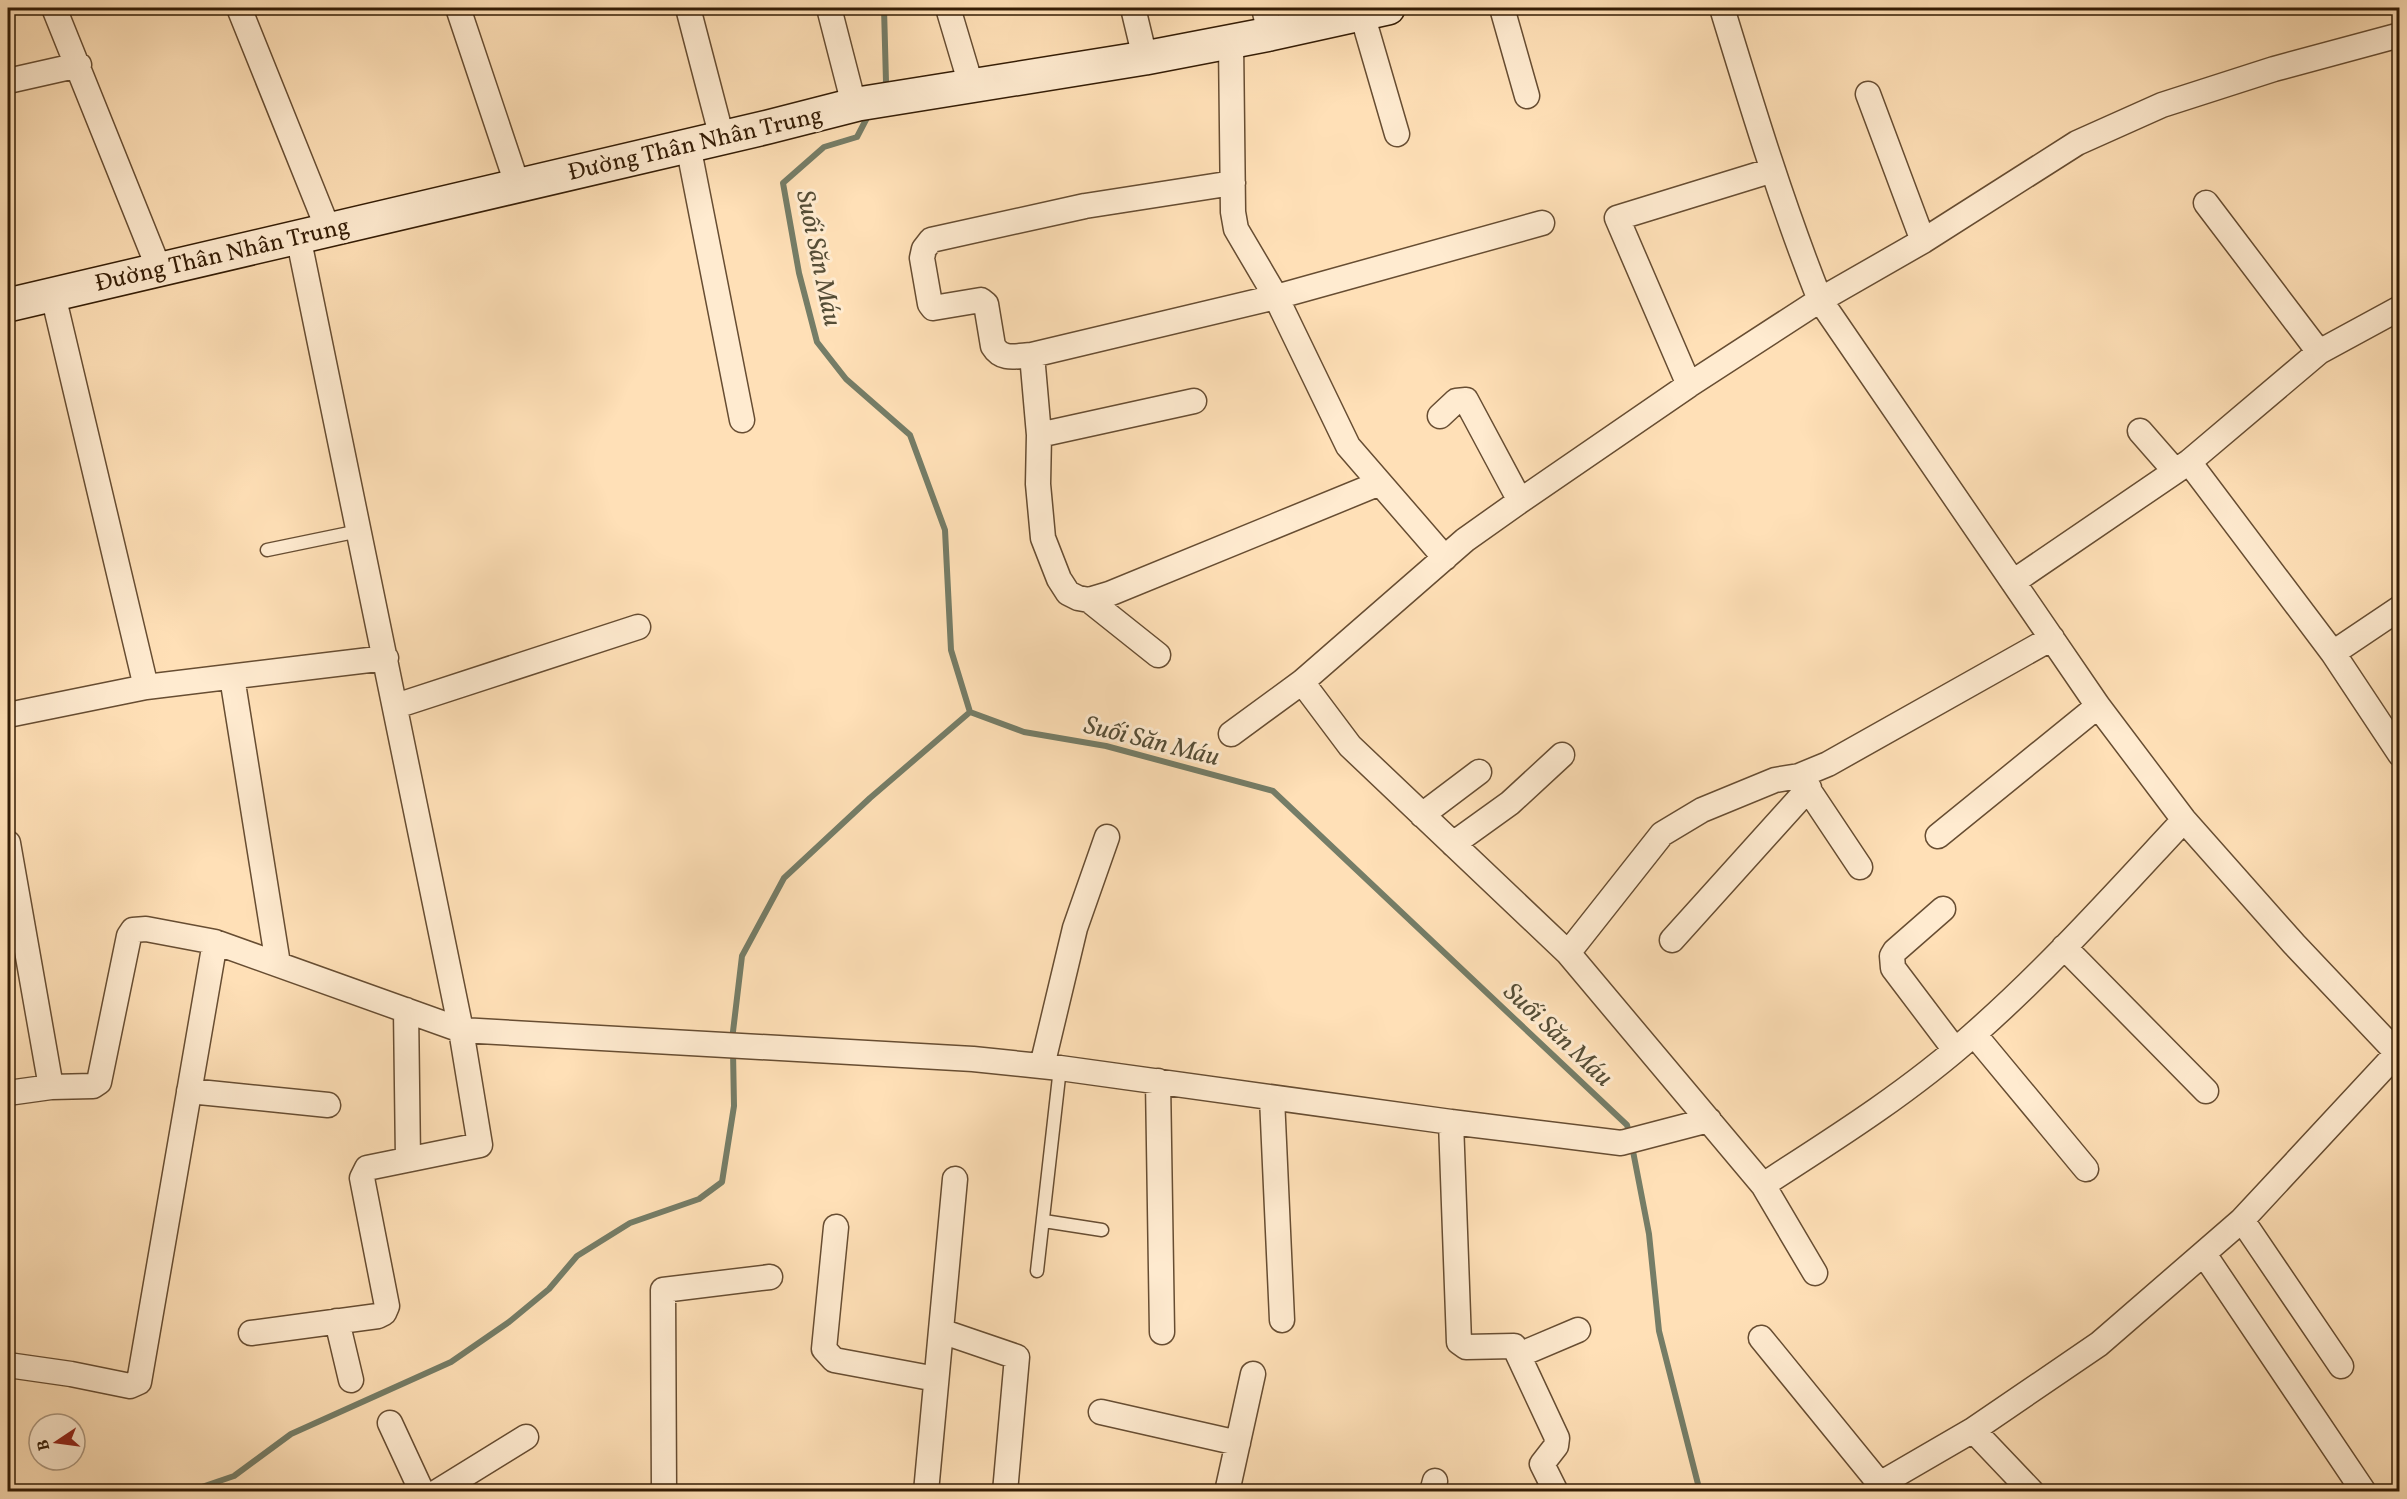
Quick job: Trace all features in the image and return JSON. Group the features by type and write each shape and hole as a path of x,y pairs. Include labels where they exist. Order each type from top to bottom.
{"street":[{"path":"54,8 79,65 159,269"},
{"path":"239,8 313,232 359,531 461,1030 480,1145 367,1168 363,1171 362,1178 387,1306 384,1313 378,1316 251,1333"},
{"path":"458,8 517,184"},
{"path":"688,8 722,138"},
{"path":"829,8 856,104"},
{"path":"948,8 971,85"},
{"path":"1133,8 1145,58"},
{"path":"1502,8 1527,96"},
{"path":"1722,8 1773,170 1820,300 2098,706 2184,820 2294,944 2399,1053 2242,1220 2099,1344 1973,1430 1877,1488 1761,1338"},
{"path":"1358,12 1397,134"},
{"name":"Đường Thân Nhân Trung","path":"8,305 517,184 722,138 856,104 1231,42 1267,21 1358,12"},
{"path":"1231,734 1302,682 1465,540 1520,501 1689,385 1820,300 1923,241 2077,143 2162,105 2274,69 2400,35"},
{"path":"1231,42 1236,229 1276,297 1348,446 1445,558"},
{"path":"8,81 79,65"},
{"path":"1868,94 1923,241"},
{"path":"688,145 742,420"},
{"path":"1689,385 1617,218 1773,170"},
{"path":"1233,183 1085,206 931,240 924,249 922,258 928,298 933,308 981,300 986,304 993,346 996,351 1004,357 1032,355 1276,297 1542,223"},
{"path":"2206,203 2319,352"},
{"path":"53,295 146,687"},
{"path":"2013,582 2182,467 2319,352 2400,308"},
{"path":"1032,355 1039,435 1038,484 1043,538 1059,579 1068,593 1078,598 1089,600 1109,594 1380,483"},
{"path":"1440,416 1456,401 1466,400 1520,501"},
{"path":"1039,435 1194,401"},
{"path":"2140,431 2182,467 2333,653 2400,754"},
{"path":"1089,600 1158,655"},
{"path":"2333,653 2400,608"},
{"path":"396,706 638,627"},
{"path":"1672,940 1804,782 1828,764 2052,638"},
{"path":"8,715 146,687 386,658"},
{"path":"232,677 278,964"},
{"path":"1302,682 1350,747 1568,953 1763,1185 1815,1273"},
{"path":"1938,836 2098,706"},
{"path":"1453,844 1510,803 1562,755"},
{"path":"1422,815 1479,772"},
{"path":"1568,953 1662,834 1702,810 1775,780 1804,782"},
{"path":"1804,782 1860,867"},
{"path":"1763,1185 1879,1110 1974,1035 2064,947 2184,820"},
{"path":"1051,1067 1075,928 1107,837"},
{"path":"8,843 51,1087"},
{"path":"1943,909 1895,951 1891,961 1893,968 1955,1050"},
{"path":"8,1093 51,1087 93,1086 99,1082 129,936 133,930 146,929 215,942 461,1030 974,1059 1051,1067 1451,1122 1631,1141 1709,1120"},
{"path":"8,1365 71,1374 130,1386 139,1382 215,942"},
{"path":"2064,947 2206,1091"},
{"path":"406,1010 408,1159"},
{"path":"1974,1035 2086,1169"},
{"path":"1158,1082 1162,1332"},
{"path":"189,1090 328,1106"},
{"path":"1272,1098 1282,1320"},
{"path":"1451,1122 1459,1342 1466,1347 1514,1346 1557,1438 1556,1446 1542,1464 1556,1491"},
{"path":"926,1491 955,1179"},
{"path":"2242,1220 2341,1366"},
{"path":"836,1227 824,1349 828,1356 834,1360 936,1378"},
{"path":"2204,1254 2364,1491"},
{"path":"664,1491 663,1290 770,1277"},
{"path":"337,1322 351,1380"},
{"path":"941,1330 1017,1357 1005,1491"},
{"path":"1519,1355 1578,1330"},
{"path":"1227,1491 1253,1374"},
{"path":"1101,1412 1238,1443"},
{"path":"390,1423 422,1491"},
{"path":"1973,1430 2032,1491"},
{"path":"437,1491 526,1437"}],"lane":[{"path":"267,550 359,531"},
{"path":"1038,1271 1044,1221 1051,1067"},
{"path":"1044,1221 1102,1230"}],"waterway":[{"name":"Suối Săn Máu","path":"882,90 886,82 884,8"},
{"name":"Suối Săn Máu","path":"870,112 857,137 824,147 783,183 799,273 817,342 846,379 910,435 945,530 951,650 970,712 1024,732 1106,746 1273,791 1627,1125 1630,1136"},
{"path":"732,1040 742,956 784,878 870,798 970,712"},
{"path":"187,1492 234,1476 291,1434 451,1362 509,1322 549,1289 577,1256 630,1223 699,1199 722,1182 734,1106 733,1051"},
{"name":"Suối Săn Máu","path":"1632,1146 1649,1234 1659,1331 1700,1492"}]}
